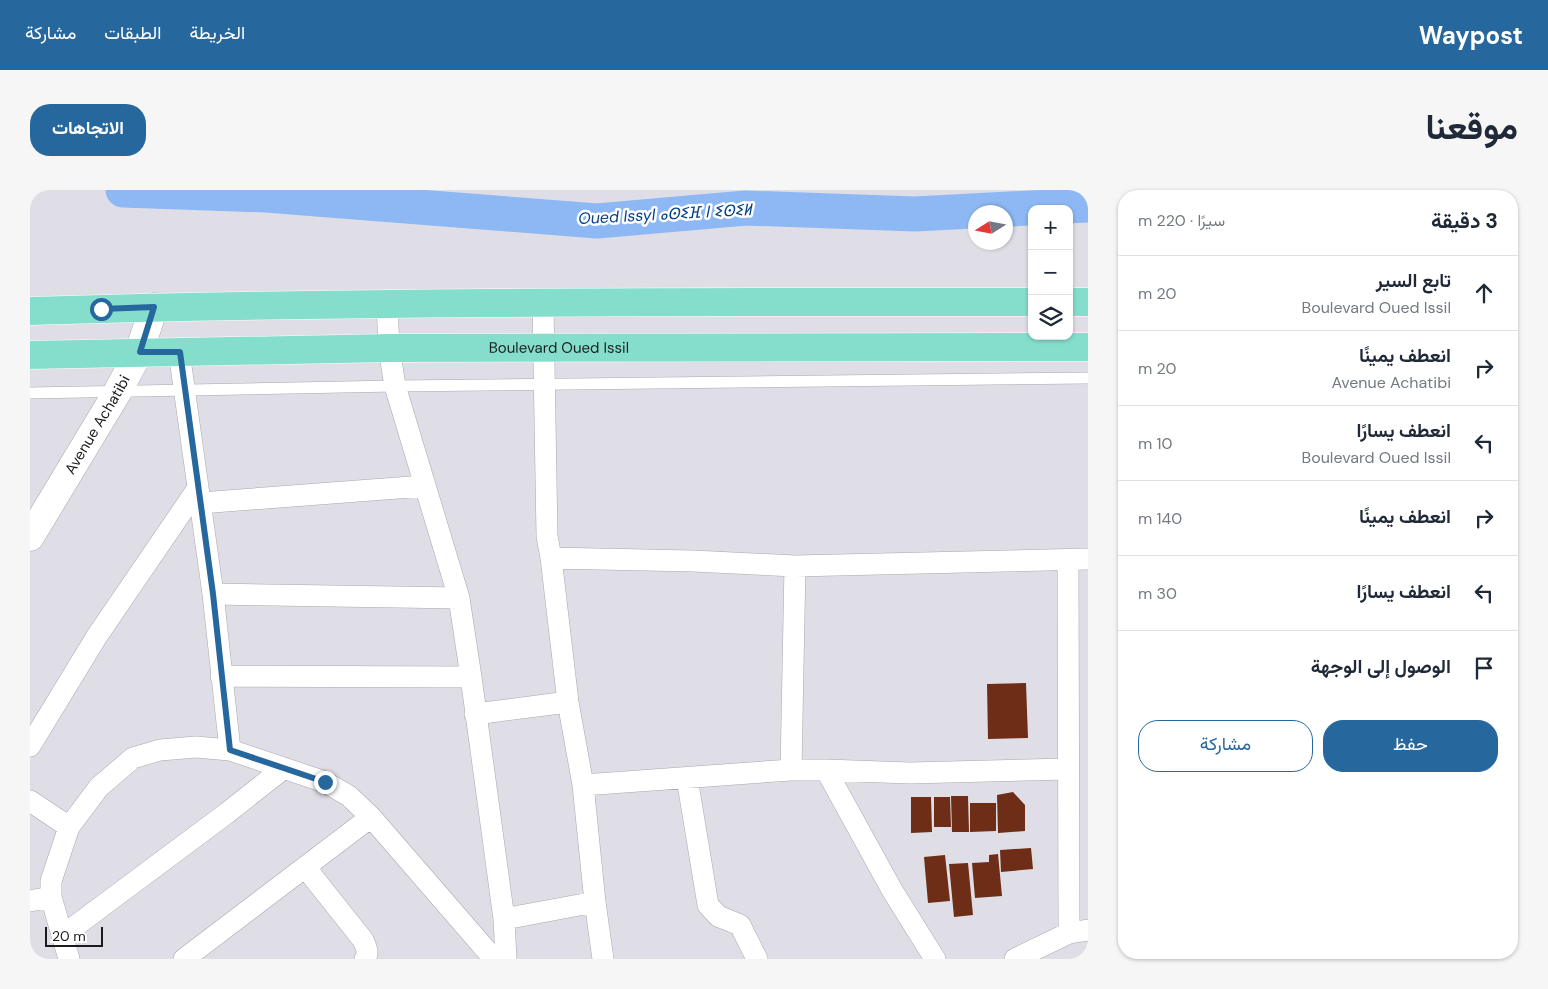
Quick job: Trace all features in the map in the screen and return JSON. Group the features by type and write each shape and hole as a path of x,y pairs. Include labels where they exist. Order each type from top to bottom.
{"main road":[{"path":"30,311 154,307 543,302 1028,302"},
{"path":"1073,302 1088,302"},
{"name":"Boulevard Oued Issil","path":"30,355 543,346 1088,347"}],"street":[{"path":"543,302 547,536 568,702 583,785 603,959"},
{"path":"387,304 389,348 395,386 458,598 471,677 504,919 506,959"},
{"name":"Avenue Achatibi","path":"30,537 140,352 154,307"},
{"path":"180,352 213,594 230,750"},
{"path":"199,495 424,486"},
{"path":"30,746 97,636 199,495"},
{"path":"551,558 693,561 795,566 1078,559 1069,695 1067,769 1079,932 1015,959"},
{"path":"791,770 795,566"},
{"path":"213,594 458,598"},
{"path":"221,676 471,677"},
{"path":"475,714 568,702"},
{"path":"69,959 51,897 51,881 69,827 99,787 132,758 160,750 196,747 230,750 325,782 349,796 371,817 494,959"},
{"path":"62,936 284,768"},
{"path":"583,785 791,770 910,774 1067,769"},
{"path":"826,770 892,890 935,959"},
{"path":"687,778 708,905 718,916 740,925 757,959"},
{"path":"30,801 69,827"},
{"path":"184,959 371,817"},
{"path":"305,867 363,940 367,949 365,959"},
{"path":"30,901 51,897"},
{"path":"504,919 595,902"}],"lane":[{"path":"30,394 184,389 1088,378"}],"building":[{"path":"1026,683 1028,738 988,739 987,684"},
{"path":"1013,792 1025,805 1025,831 998,833 997,795"},
{"path":"951,796 968,796 969,832 952,832"},
{"path":"911,797 931,797 932,832 911,833"},
{"path":"934,797 950,797 951,827 934,827"},
{"path":"970,803 996,803 996,831 970,832"},
{"path":"1031,848 1033,869 1001,872 1000,850"},
{"path":"998,854 1002,896 975,898 972,863 989,862 989,855"},
{"path":"945,855 950,901 928,903 924,857"},
{"path":"968,863 973,915 954,917 949,864"}],"waterway":[{"name":"Oued Issyl ⴰⵙⵉⴼ ⵏ ⵉⵙⵉⵍ","path":"123,190 266,195 597,221 746,208 915,214 1088,205"}],"route":[{"path":"101,309 154,307 140,352 180,352 213,594 230,750 325,782"}]}
